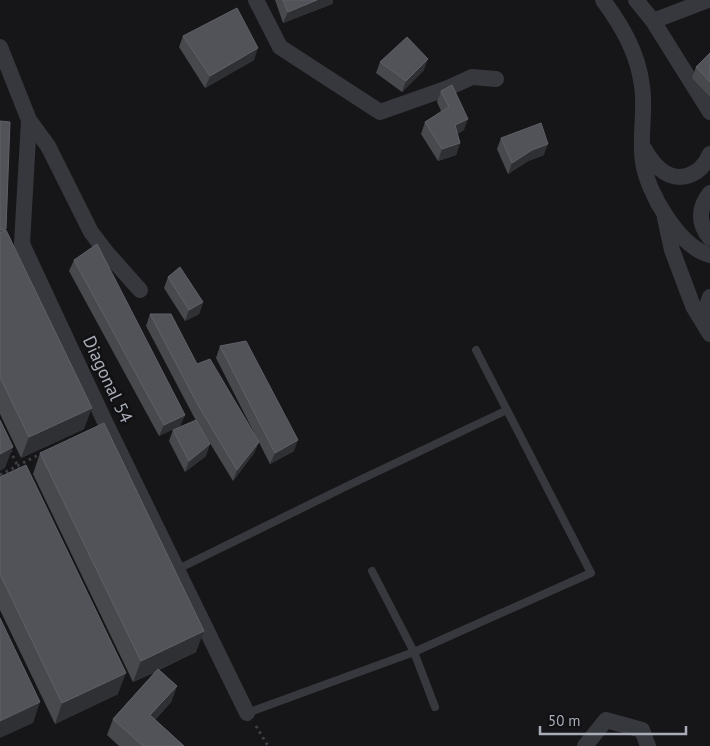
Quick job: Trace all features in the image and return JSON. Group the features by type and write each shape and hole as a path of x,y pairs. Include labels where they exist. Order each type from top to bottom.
{"street":[{"path":"256,0 280,47 380,112 472,77 496,79"},
{"path":"603,0 619,21 630,43 637,64 642,86 643,163 648,179 663,211 672,250 693,306 706,327"},
{"path":"636,0 653,21 710,113"},
{"path":"653,21 708,0"},
{"name":"Diagonal 54","path":"0,47 30,120 22,244 105,422 247,713"},
{"path":"30,120 48,146 91,232 140,290"},
{"path":"642,145 659,169 669,176 679,178 691,176 700,170 710,154"},
{"path":"710,193 701,209 700,221 710,238"},
{"path":"663,211 693,246 710,255"},
{"path":"706,327 710,297"},
{"path":"585,746 606,720 642,730 648,746"}],"lane":[{"path":"247,713 414,652 591,573 476,350"},
{"path":"178,569 507,410"},
{"path":"372,571 414,652 435,707"}],"path":[{"path":"7,444 21,474"},
{"path":"0,475 43,453"},
{"path":"247,713 268,746"}],"building":[{"path":"283,0 317,0 288,12"},
{"path":"237,8 258,48 210,76 183,36"},
{"path":"407,37 428,59 406,81 380,62"},
{"path":"710,53 710,82 696,67"},
{"path":"452,85 468,119 455,125 460,143 442,149 425,122 449,107 441,91"},
{"path":"0,121 10,122 6,229 0,230"},
{"path":"541,123 548,144 532,150 512,163 501,138"},
{"path":"6,230 92,408 29,437 0,377 0,233"},
{"path":"97,244 185,415 164,425 74,260"},
{"path":"180,267 203,302 189,310 168,277"},
{"path":"150,314 171,314 197,364 210,359 259,442 237,470 198,405"},
{"path":"246,341 298,440 275,453 220,346"},
{"path":"0,420 13,447 0,454"},
{"path":"196,420 210,444 189,461 173,430"},
{"path":"104,423 204,631 141,661 40,453"},
{"path":"26,465 126,673 62,703 0,574 0,477"},
{"path":"0,618 40,702 0,721"},
{"path":"158,669 177,686 150,715 184,746 143,746 113,719"}]}
